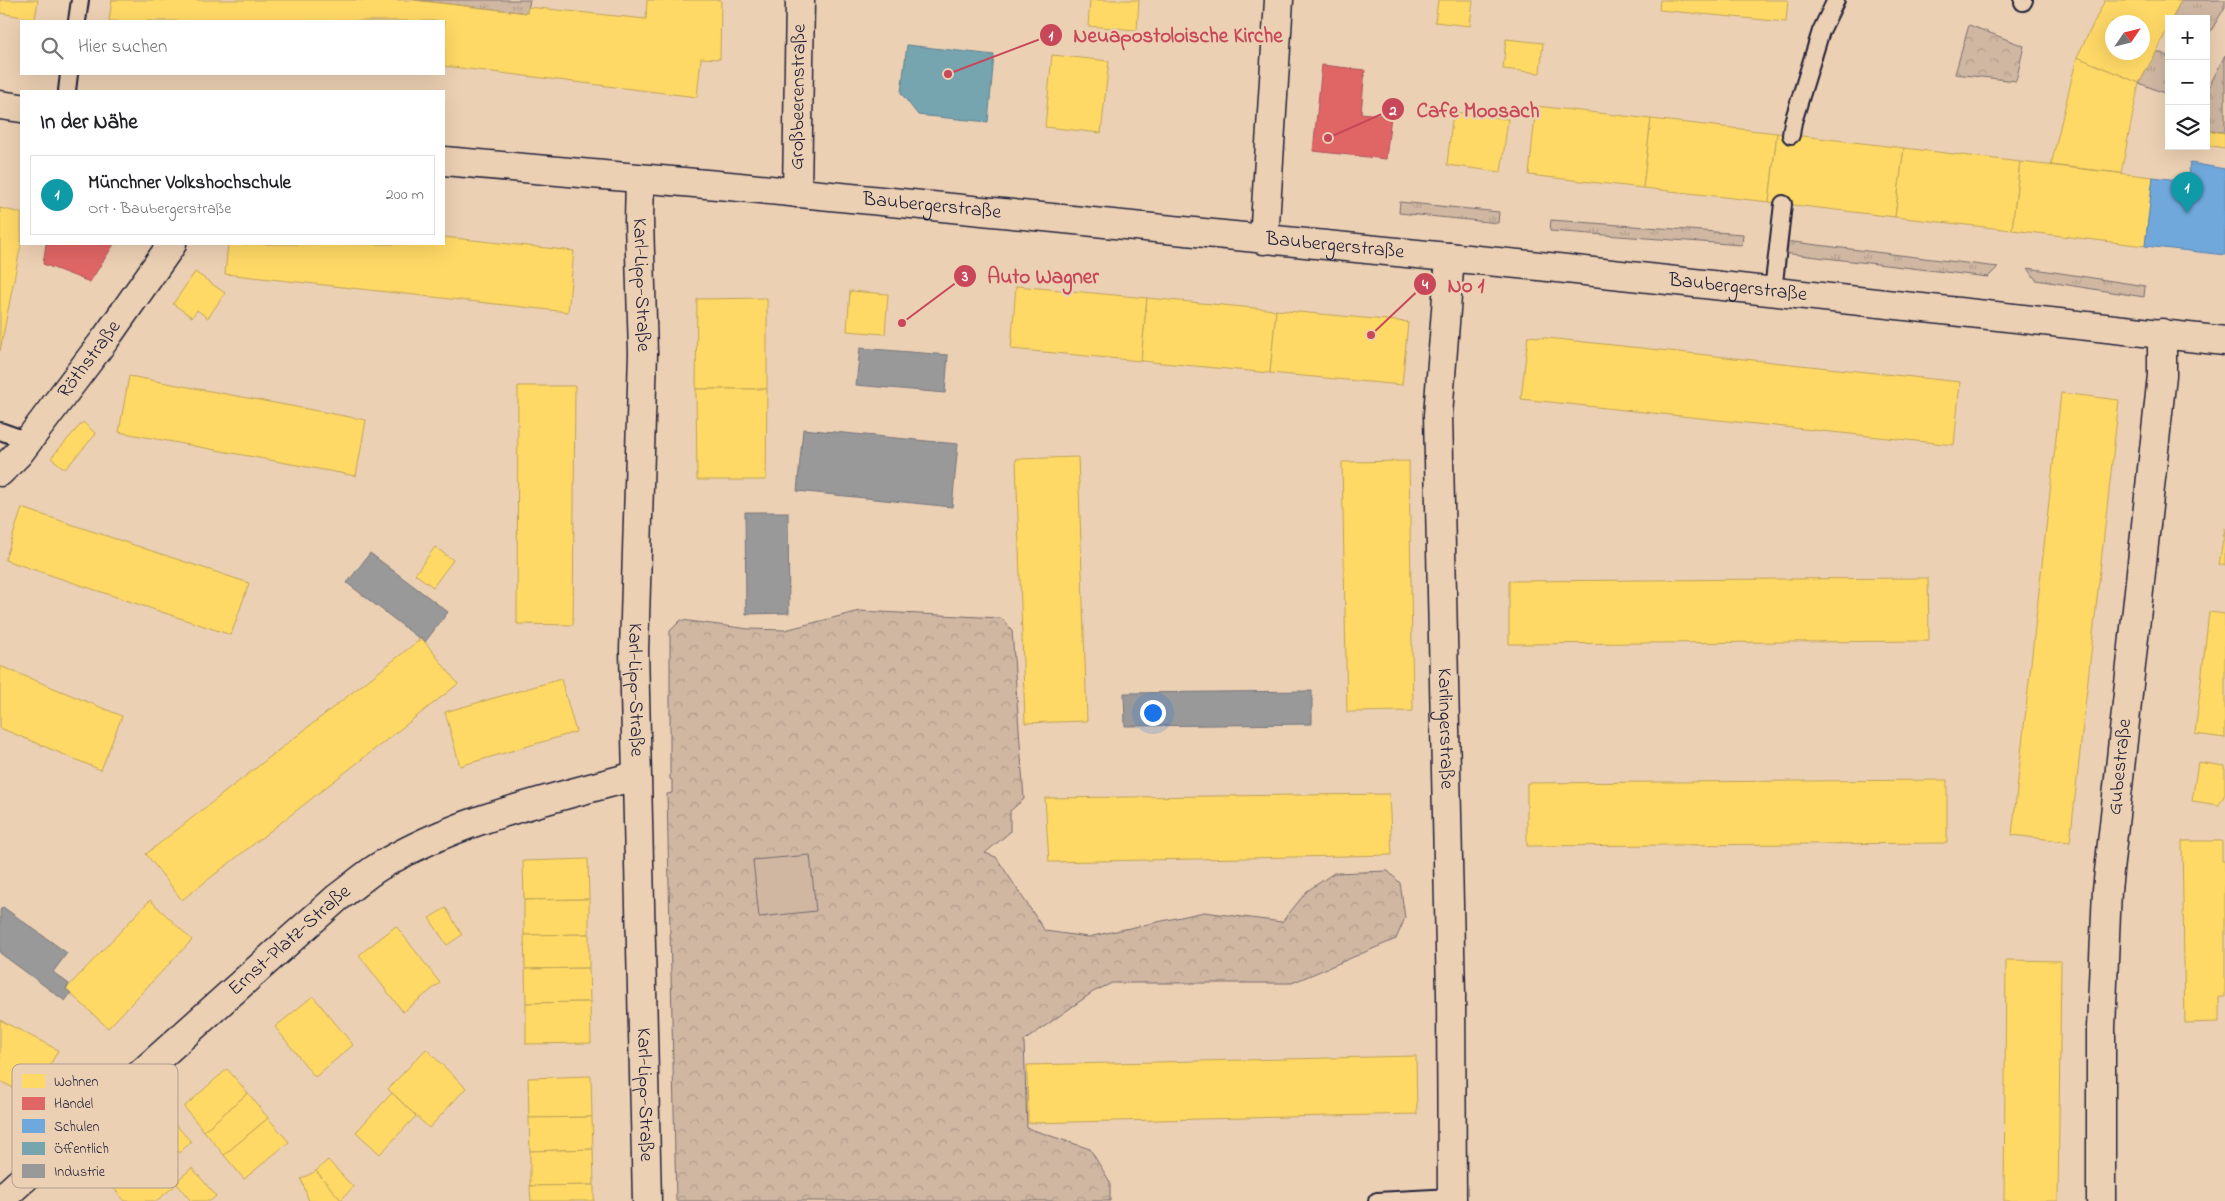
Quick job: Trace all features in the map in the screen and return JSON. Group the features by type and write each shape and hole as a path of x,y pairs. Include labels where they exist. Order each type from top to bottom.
{"street":[{"name":"Großbeerenstraße","path":"797,193 800,0"},
{"path":"1264,240 1279,0"},
{"path":"0,104 20,108"},
{"name":"Baubergerstraße","path":"445,160 1450,257 2225,341"},
{"name":"Karl-Lipp-Straße","path":"640,179 639,221 643,353 634,651 647,1201"},
{"name":"Röthstraße","path":"0,472 28,441 106,338 171,245"},
{"name":"Karlingerstraße","path":"1450,257 1438,415 1451,994 1452,1199"},
{"name":"Gubestraße","path":"2101,1201 2101,1028 2107,890 2162,375 2162,333"},
{"name":"Ernst-Platz-Straße","path":"151,1064 336,898 379,867 439,836 483,818 636,776"},
{"name":"Ernst-Platz-Straße","path":"0,1200 13,1188"}],"lane":[{"path":"77,20 80,0"},
{"path":"1791,135 1793,122 1821,31 1836,0"},
{"path":"67,90 69,75"},
{"path":"1773,291 1783,204"},
{"path":"0,431 28,441"},
{"path":"1377,1201 1452,1199"}],"green space":[{"path":"413,0 530,0 527,13"},
{"path":"2181,0 2225,0 2225,7 2210,32 2210,15 2174,15"},
{"path":"1969,25 2024,46 2016,81 1955,74"},
{"path":"2157,51 2165,55 2165,93 2139,83"},
{"path":"2225,55 2225,133 2210,130 2210,85"},
{"path":"1400,202 1499,212 1498,223 1399,213"},
{"path":"1551,220 1743,234 1742,245 1550,231"},
{"path":"1785,241 1998,267 1988,277 1783,253"},
{"path":"2028,268 2145,286 2144,297 2036,280"},
{"path":"860,611 1001,618 1012,630 1024,799 1010,811 1010,832 985,853 996,857 1045,931 1088,937 1204,912 1282,922 1307,891 1334,873 1388,871 1400,883 1405,918 1396,939 1292,983 1112,983 1093,992 1024,1041 1027,1128 1090,1149 1110,1182 1110,1201 676,1201 667,794 672,793 672,780 670,779 670,631 681,620 749,629 785,630"},
{"path":"810,855 816,911 759,917 753,860"}],"building: Wohnen":[{"path":"0,0 38,0 35,19 0,13"},
{"path":"112,0 413,0 527,13 528,7 646,19 647,0 721,0 720,59 701,58 697,97 445,66 445,20 109,20"},
{"path":"1090,0 1139,0 1137,30 1088,26"},
{"path":"1438,0 1473,0 1470,26 1435,22"},
{"path":"1660,0 1788,0 1786,22 1659,10"},
{"path":"2105,0 2181,0 2174,15 2165,15 2165,34 2139,83 2077,57"},
{"path":"1506,39 1543,43 1540,73 1503,69"},
{"path":"1052,55 1109,61 1101,133 1045,127"},
{"path":"2077,57 2139,83 2121,173 2051,165"},
{"path":"1536,106 1651,119 1643,188 1529,175"},
{"path":"1453,112 1508,119 1501,172 1447,165"},
{"path":"1651,119 1777,133 1769,202 1643,188"},
{"path":"2210,131 2225,133 2225,148 2210,146"},
{"path":"1777,133 1904,148 1895,217 1769,202"},
{"path":"1904,148 2020,162 2012,230 1895,217"},
{"path":"2020,162 2153,177 2145,246 2012,230"},
{"path":"0,208 20,213 21,245 0,351"},
{"path":"445,237 574,251 568,312 225,274 228,245 445,245"},
{"path":"195,272 225,293 208,318 197,310 192,317 173,304"},
{"path":"1016,286 1147,298 1141,361 1011,349"},
{"path":"850,291 888,294 885,334 847,331"},
{"path":"767,298 767,389 696,389 697,299"},
{"path":"1147,298 1276,310 1270,373 1141,361"},
{"path":"1276,310 1408,322 1402,385 1270,373"},
{"path":"1528,336 1960,382 1954,445 1521,399"},
{"path":"129,376 366,420 356,476 119,432"},
{"path":"518,386 575,386 573,625 517,624"},
{"path":"696,389 767,389 766,480 697,480"},
{"path":"2061,393 2119,400 2070,842 2012,835"},
{"path":"83,422 96,434 65,469 51,458"},
{"path":"1078,457 1087,721 1025,723 1016,459"},
{"path":"1409,461 1413,711 1347,712 1342,462"},
{"path":"22,508 249,583 231,635 5,560"},
{"path":"2225,528 2225,565 2219,565"},
{"path":"435,547 453,560 433,587 415,574"},
{"path":"1928,578 1929,641 1509,644 1509,581"},
{"path":"2209,612 2225,614 2225,738 2195,734"},
{"path":"422,638 458,684 182,900 146,854"},
{"path":"0,666 122,716 101,770 0,728"},
{"path":"561,679 576,732 460,766 445,712"},
{"path":"2198,762 2225,766 2225,794 2219,805 2192,801"},
{"path":"1947,780 1947,843 1527,846 1527,783"},
{"path":"1389,794 1392,855 1049,862 1045,798"},
{"path":"2182,841 2222,841 2222,861 2225,861 2225,997 2219,997 2219,1022 2185,1023"},
{"path":"588,859 589,899 524,900 523,861"},
{"path":"589,899 589,934 524,935 524,900"},
{"path":"150,900 192,940 108,1028 66,989"},
{"path":"446,908 462,935 447,945 429,918"},
{"path":"396,926 440,983 403,1012 359,955"},
{"path":"589,934 589,968 525,969 524,935"},
{"path":"2006,960 2061,961 2058,1201 2004,1201"},
{"path":"589,968 590,1002 526,1003 525,969"},
{"path":"313,996 353,1045 315,1077 275,1027"},
{"path":"590,1002 591,1043 526,1044 526,1003"},
{"path":"0,1020 58,1050 51,1064 12,1064 12,1087 0,1081"},
{"path":"426,1049 466,1088 429,1128 388,1089"},
{"path":"1416,1056 1417,1114 1028,1123 1027,1065"},
{"path":"227,1069 248,1093 204,1131 184,1107"},
{"path":"591,1076 592,1117 529,1118 528,1078"},
{"path":"248,1093 268,1118 224,1155 204,1131"},
{"path":"392,1093 416,1116 380,1154 356,1132"},
{"path":"592,1117 593,1149 530,1151 529,1118"},
{"path":"268,1118 289,1142 244,1179 224,1155"},
{"path":"178,1127 191,1142 178,1152"},
{"path":"593,1149 594,1185 530,1186 530,1151"},
{"path":"328,1160 353,1187 341,1200 316,1171"},
{"path":"192,1168 216,1196 210,1201 191,1201 178,1185 180,1181 178,1180"},
{"path":"316,1171 341,1201 309,1201 301,1179"},
{"path":"594,1185 594,1201 531,1201 530,1186"},
{"path":"114,1188 172,1188 157,1201 125,1201"}],"building: Handel":[{"path":"1322,65 1365,70 1361,113 1391,116 1386,159 1313,151"},
{"path":"46,245 113,245 90,282 43,264"}],"building: Schulen":[{"path":"2190,163 2225,169 2225,255 2145,246 2153,177 2187,181"}],"building: Öffentlich":[{"path":"907,45 994,55 988,122 918,115 901,93"}],"building: Industrie":[{"path":"860,348 948,355 945,393 856,385"},
{"path":"803,429 958,444 952,507 797,491"},
{"path":"745,512 788,512 789,613 746,614"},
{"path":"370,553 448,612 425,642 347,583"},
{"path":"1312,691 1312,724 1125,726 1124,693"},
{"path":"3,907 67,953 53,972 69,984 66,989 71,993 65,1001 0,953 0,910"}],"place":[{"name":"Neuapostoloische Kirche","path":"948,74"},
{"name":"Cafe Moosach","path":"1328,138"},
{"name":"Münchner Volkshochschule","path":"2187,213"},
{"name":"Auto Wagner","path":"902,323"},
{"name":"No 1","path":"1371,335"}]}
